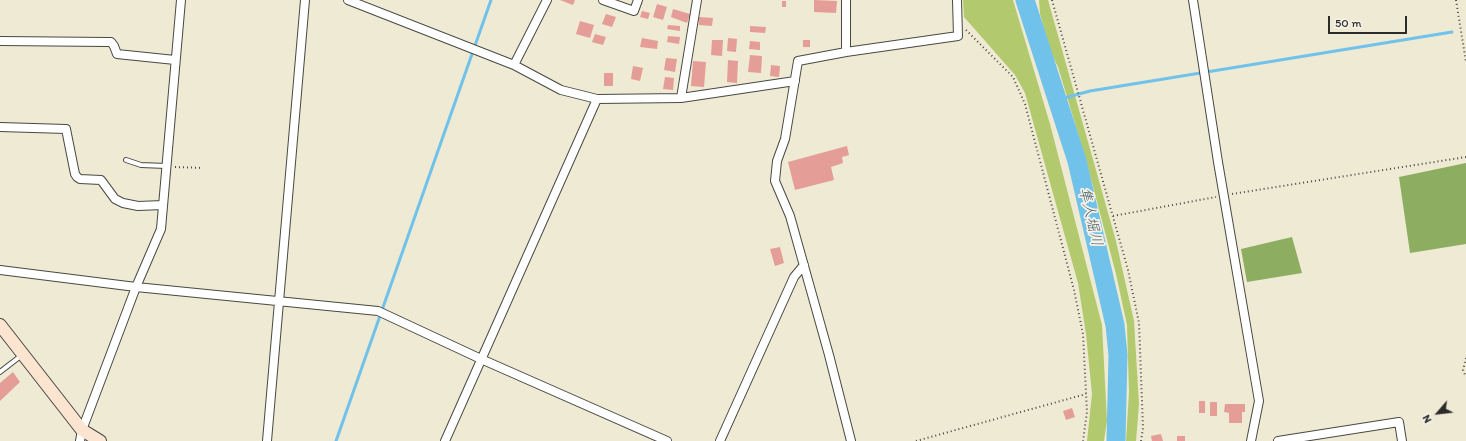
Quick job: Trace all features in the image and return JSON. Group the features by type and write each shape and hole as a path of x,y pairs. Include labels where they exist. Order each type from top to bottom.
{"street":[{"path":"81,435 136,287 161,228 181,0"},
{"path":"267,441 305,0"},
{"path":"348,0 514,65 561,90 597,99 681,98 795,81"},
{"path":"514,65 547,0"},
{"path":"603,0 634,11 638,0"},
{"path":"681,98 697,0"},
{"path":"846,0 846,52"},
{"path":"851,441 829,355 790,216 775,181 777,161 785,139 798,61 846,52 958,36 957,0"},
{"path":"1192,0 1224,196 1260,401 1251,441"},
{"path":"0,41 111,42 114,46 116,54 175,60"},
{"path":"445,441 597,99"},
{"path":"0,127 66,129 75,174 77,177 80,179 101,180 115,199 123,203 138,206 163,206"},
{"path":"720,441 794,277 804,265"},
{"path":"0,270 136,287 378,311 481,359 667,441"},
{"path":"0,324 81,435 100,441"},
{"path":"1278,441 1399,422 1402,441"}],"lane":[{"path":"126,160 141,165 166,166"},
{"path":"0,372 23,354"}],"path":[{"path":"1052,0 1128,270 1139,323 1143,428 1141,441"},
{"path":"1456,0 1466,62"},
{"path":"957,20 1013,77 1025,104 1074,290 1083,334 1087,412 1084,441"},
{"path":"1113,216 1224,196 1466,157"},
{"path":"166,166 204,168"},
{"path":"1466,358 1463,370 1466,377"},
{"path":"916,441 1086,394"}],"green space":[{"path":"963,0 1013,0 1050,124 1102,325 1107,421 1104,441 1087,441 1092,394 1086,334 1078,283 1025,93 1015,75 964,17"},
{"path":"1039,0 1048,0 1116,241 1134,321 1139,404 1136,441 1126,441 1129,392 1127,325 1116,274 1086,160 1058,67 1050,51 1040,14"},
{"path":"1466,163 1466,244 1410,253 1399,177"},
{"path":"1292,237 1302,273 1247,282 1241,249"}],"building":[{"path":"560,0 575,0 573,5"},
{"path":"814,0 837,1 836,13 814,12"},
{"path":"782,1 786,1 786,7 782,7"},
{"path":"657,4 667,7 663,20 653,17"},
{"path":"673,9 690,14 687,23 671,17"},
{"path":"642,11 650,13 648,19 640,17"},
{"path":"606,14 616,17 612,27 602,24"},
{"path":"699,17 713,18 712,26 699,25"},
{"path":"580,21 594,25 590,38 576,34"},
{"path":"668,25 680,26 680,31 667,29"},
{"path":"750,26 766,27 765,33 750,32"},
{"path":"595,34 606,37 603,45 592,42"},
{"path":"668,36 680,37 679,44 667,42"},
{"path":"642,38 658,41 657,49 640,47"},
{"path":"728,38 737,39 736,52 727,51"},
{"path":"712,40 723,40 722,56 711,55"},
{"path":"803,40 810,40 810,47 803,47"},
{"path":"750,41 760,42 760,50 749,49"},
{"path":"750,55 762,56 761,73 748,72"},
{"path":"666,58 677,59 675,72 664,70"},
{"path":"728,60 738,61 737,83 727,82"},
{"path":"693,61 706,62 704,87 691,86"},
{"path":"771,65 780,66 779,77 770,76"},
{"path":"633,66 643,68 640,81 631,79"},
{"path":"604,73 613,73 613,86 604,86"},
{"path":"665,77 674,78 673,90 663,89"},
{"path":"847,146 849,155 842,157 843,163 831,167 834,180 795,190 788,162"},
{"path":"780,247 784,263 775,266 770,249"},
{"path":"13,372 20,382 0,401 0,383"},
{"path":"1199,401 1205,401 1205,413 1199,413"},
{"path":"1210,402 1217,402 1217,416 1210,416"},
{"path":"1225,404 1245,404 1245,412 1242,412 1242,423 1229,423 1229,413 1224,412"},
{"path":"1072,408 1075,417 1066,420 1063,411"},
{"path":"1161,434 1163,441 1152,441 1151,436"},
{"path":"1177,436 1185,436 1185,441 1177,441"}],"waterway":[{"path":"336,441 491,0"},
{"name":"隼人堀川","path":"1025,0 1077,161 1115,325 1118,355 1116,441"},
{"path":"1057,100 1090,91 1452,32"}]}
